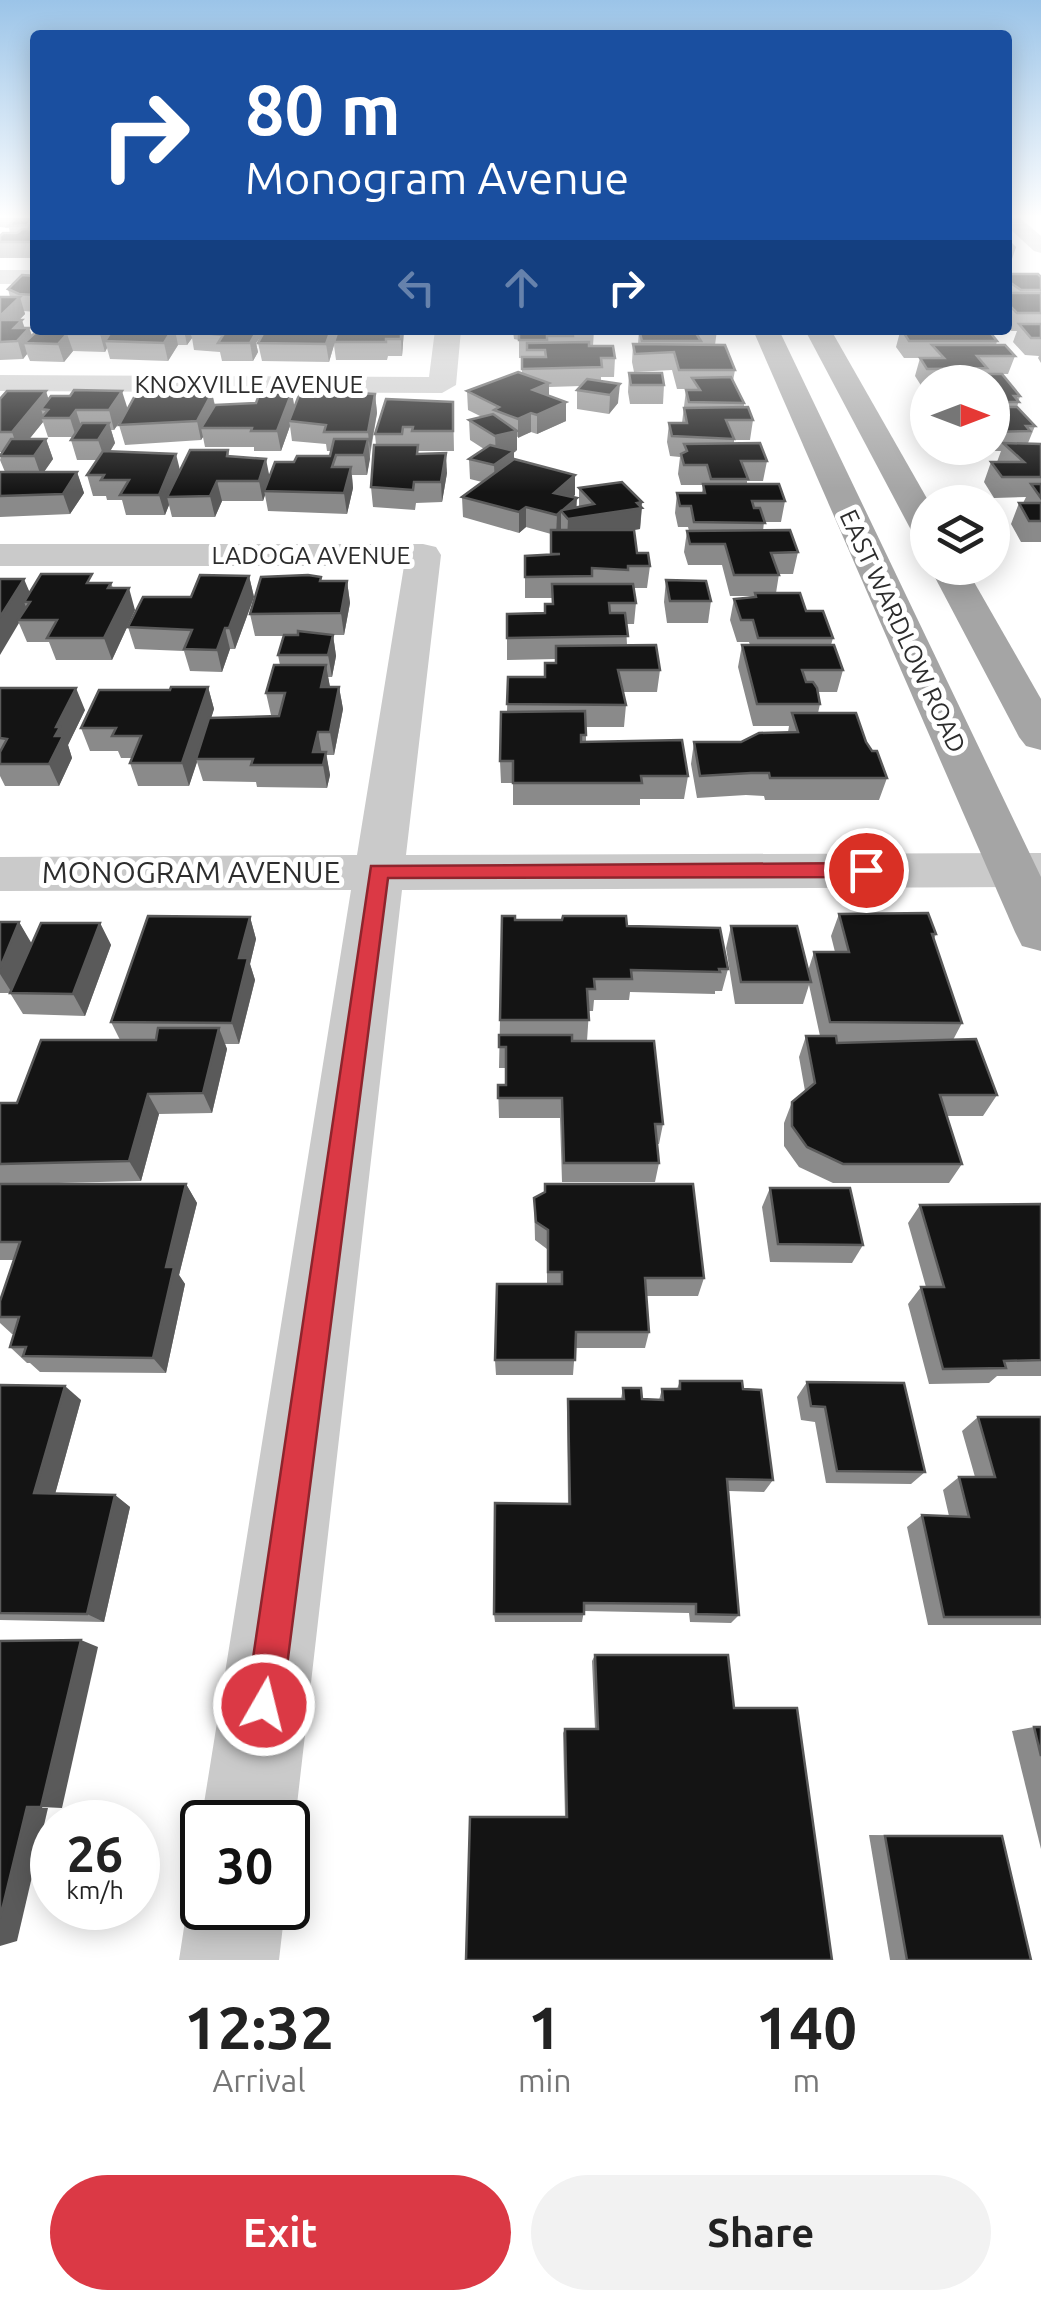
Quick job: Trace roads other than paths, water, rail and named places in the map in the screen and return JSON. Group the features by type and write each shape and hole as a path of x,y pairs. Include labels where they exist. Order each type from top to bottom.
{"main road":[{"name":"EAST WARDLOW ROAD","path":"768,335 1027,870 1041,932"},
{"path":"821,335 910,497"},
{"path":"957,585 1041,737"}],"street":[{"name":"KNOXVILLE AVENUE","path":"0,383 442,385 447,335"},
{"name":"LADOGA AVENUE","path":"0,555 422,555 379,871"},
{"name":"MONOGRAM AVENUE","path":"0,874 1027,870"},
{"path":"251,1800 379,871"},
{"path":"229,1960 233,1930"}]}
